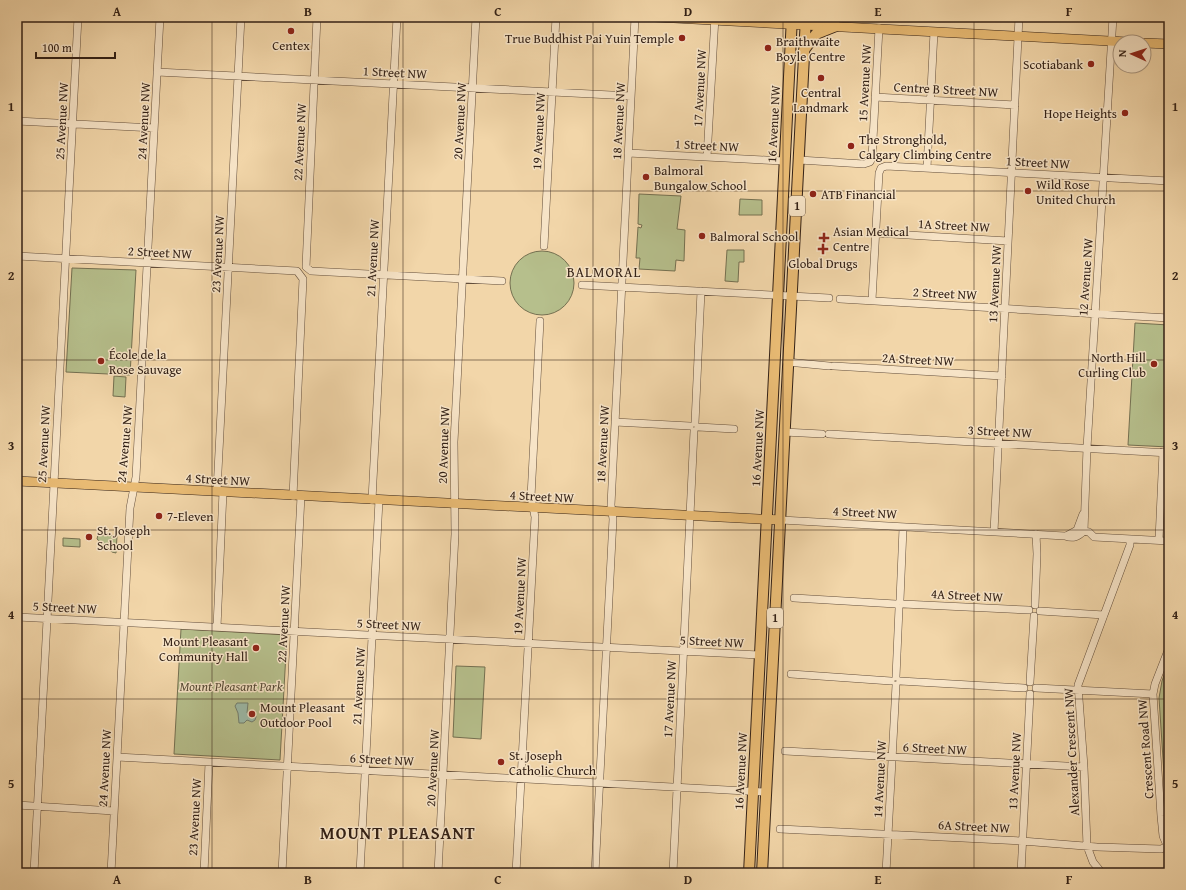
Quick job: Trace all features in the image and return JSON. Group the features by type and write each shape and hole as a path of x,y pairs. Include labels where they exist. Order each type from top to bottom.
{"highway":[{"path":"823,17 836,26"},
{"name":"16 Avenue NW","path":"748,873 792,20"},
{"name":"16 Avenue NW","path":"762,873 781,520 787,362 792,296 806,21"},
{"path":"804,50 816,34 836,26"}],"main road":[{"path":"655,17 792,20 836,26 1112,41"},
{"path":"1152,43 1169,44"},
{"name":"4 Street NW","path":"17,481 781,520"}],"street":[{"name":"25 Avenue NW","path":"34,873 78,17"},
{"name":"24 Avenue NW","path":"111,873 130,508 136,477 160,17"},
{"name":"23 Avenue NW","path":"217,627 228,267 241,17"},
{"name":"22 Avenue NW","path":"317,17 305,264 311,271 383,275"},
{"name":"21 Avenue NW","path":"360,873 372,636 383,275 397,17"},
{"name":"20 Avenue NW","path":"438,873 455,534 454,450 476,17"},
{"name":"19 Avenue NW","path":"544,246 556,17"},
{"name":"18 Avenue NW","path":"595,873 613,519 615,422 635,17"},
{"name":"13 Avenue NW","path":"994,532 1019,17"},
{"name":"12 Avenue NW","path":"1112,34 1113,17"},
{"name":"17 Avenue NW","path":"707,157 715,19"},
{"name":"15 Avenue NW","path":"799,160 864,164 870,162 872,158 879,28"},
{"path":"927,168 934,32"},
{"name":"12 Avenue NW","path":"1081,530 1085,522 1083,514 1112,41"},
{"name":"1 Street NW","path":"157,72 631,96"},
{"name":"Centre B Street NW","path":"875,97 1015,105"},
{"path":"17,121 154,128"},
{"name":"1 Street NW","path":"628,153 784,161"},
{"name":"1 Street NW","path":"875,233 879,173 881,168 927,168 1169,181"},
{"path":"872,300 875,233"},
{"name":"1A Street NW","path":"875,233 1008,241"},
{"name":"2 Street NW","path":"17,256 297,271 301,274"},
{"name":"22 Avenue NW","path":"282,873 294,632 303,279 301,274"},
{"path":"383,275 502,281"},
{"path":"582,285 829,298"},
{"name":"17 Avenue NW","path":"673,873 701,291"},
{"name":"2 Street NW","path":"840,299 1169,318"},
{"name":"19 Avenue NW","path":"516,873 535,517 531,497 540,321"},
{"name":"2A Street NW","path":"787,362 1002,376"},
{"path":"615,422 734,429"},
{"name":"3 Street NW","path":"784,432 1166,453"},
{"path":"1160,540 1166,453"},
{"name":"4 Street NW","path":"781,520 1065,536 1072,538 1081,530"},
{"name":"14 Avenue NW","path":"886,873 904,528"},
{"path":"1081,530 1089,532 1094,537 1169,541"},
{"path":"1024,688 1027,683 1030,682 1039,535"},
{"name":"Alexander Crescent NW","path":"1102,873 1093,862 1087,846 1084,767 1078,683 1130,545 1130,539"},
{"name":"4A Street NW","path":"794,598 1104,615"},
{"name":"5 Street NW","path":"17,617 759,655"},
{"name":"Crescent Road NW","path":"1168,848 1161,816 1153,694 1169,648"},
{"path":"791,674 1024,688"},
{"path":"1030,682 1035,685 1036,688 1153,694"},
{"path":"1024,688 1026,692 1030,694 1035,692 1036,688"},
{"name":"13 Avenue NW","path":"1021,873 1030,694"},
{"name":"6 Street NW","path":"785,751 892,758 1084,767"},
{"name":"6 Street NW","path":"117,757 766,792"},
{"name":"23 Avenue NW","path":"204,873 209,762"},
{"path":"17,805 114,811"},
{"name":"6A Street NW","path":"780,829 1022,840 1087,846 1168,848"}],"green space":[{"path":"639,194 681,196 677,229 685,230 684,261 676,260 675,271 639,269 640,258 636,258 638,227 641,228 642,225 638,224"},
{"path":"740,199 762,200 762,215 739,215"},
{"path":"727,250 744,250 744,262 739,262 738,282 725,281"},
{"path":"542,251 560,257 568,265 574,283 568,301 560,309 542,315 524,309 516,301 510,283 516,265 524,257"},
{"path":"72,268 136,270 130,375 66,372"},
{"path":"1135,323 1169,325 1169,447 1128,445"},
{"path":"114,376 126,377 125,397 113,396"},
{"path":"98,535 117,536 116,553 112,552 97,539"},
{"path":"63,538 80,539 80,547 63,546"},
{"name":"Mount Pleasant Park","path":"181,629 287,635 280,760 174,754"},
{"path":"1169,661 1169,831 1159,698 1162,681"},
{"path":"456,666 485,667 481,739 453,737"}],"shaded area":[{"path":"237,703 248,703 247,713 255,713 255,720 252,722 247,720 244,723 239,723 238,713 235,706"}],"place":[{"name":"Centex","path":"291,31"},
{"name":"True Buddhist Pai Yuin Temple","path":"682,38"},
{"name":"Braithwaite Boyle Centre","path":"768,48"},
{"name":"Scotiabank","path":"1091,64"},
{"name":"Central Landmark","path":"821,78"},
{"name":"Hope Heights","path":"1125,113"},
{"name":"The Stronghold, Calgary Climbing Centre","path":"851,146"},
{"name":"Balmoral Bungalow School","path":"646,177"},
{"name":"Wild Rose United Church","path":"1028,191"},
{"name":"ATB Financial","path":"813,194"},
{"name":"Balmoral School","path":"702,236"},
{"name":"Asian Medical Centre","path":"824,238"},
{"name":"Global Drugs","path":"823,249"},
{"name":"École de la Rose Sauvage","path":"101,361"},
{"name":"North Hill Curling Club","path":"1154,364"},
{"name":"7-Eleven","path":"159,516"},
{"name":"St. Joseph School","path":"89,537"},
{"name":"Mount Pleasant Community Hall","path":"256,648"},
{"name":"Mount Pleasant Outdoor Pool","path":"252,714"},
{"name":"St. Joseph Catholic Church","path":"501,762"}],"district":[{"name":"BALMORAL","path":"604,272"},
{"name":"MOUNT PLEASANT","path":"398,833"}]}
